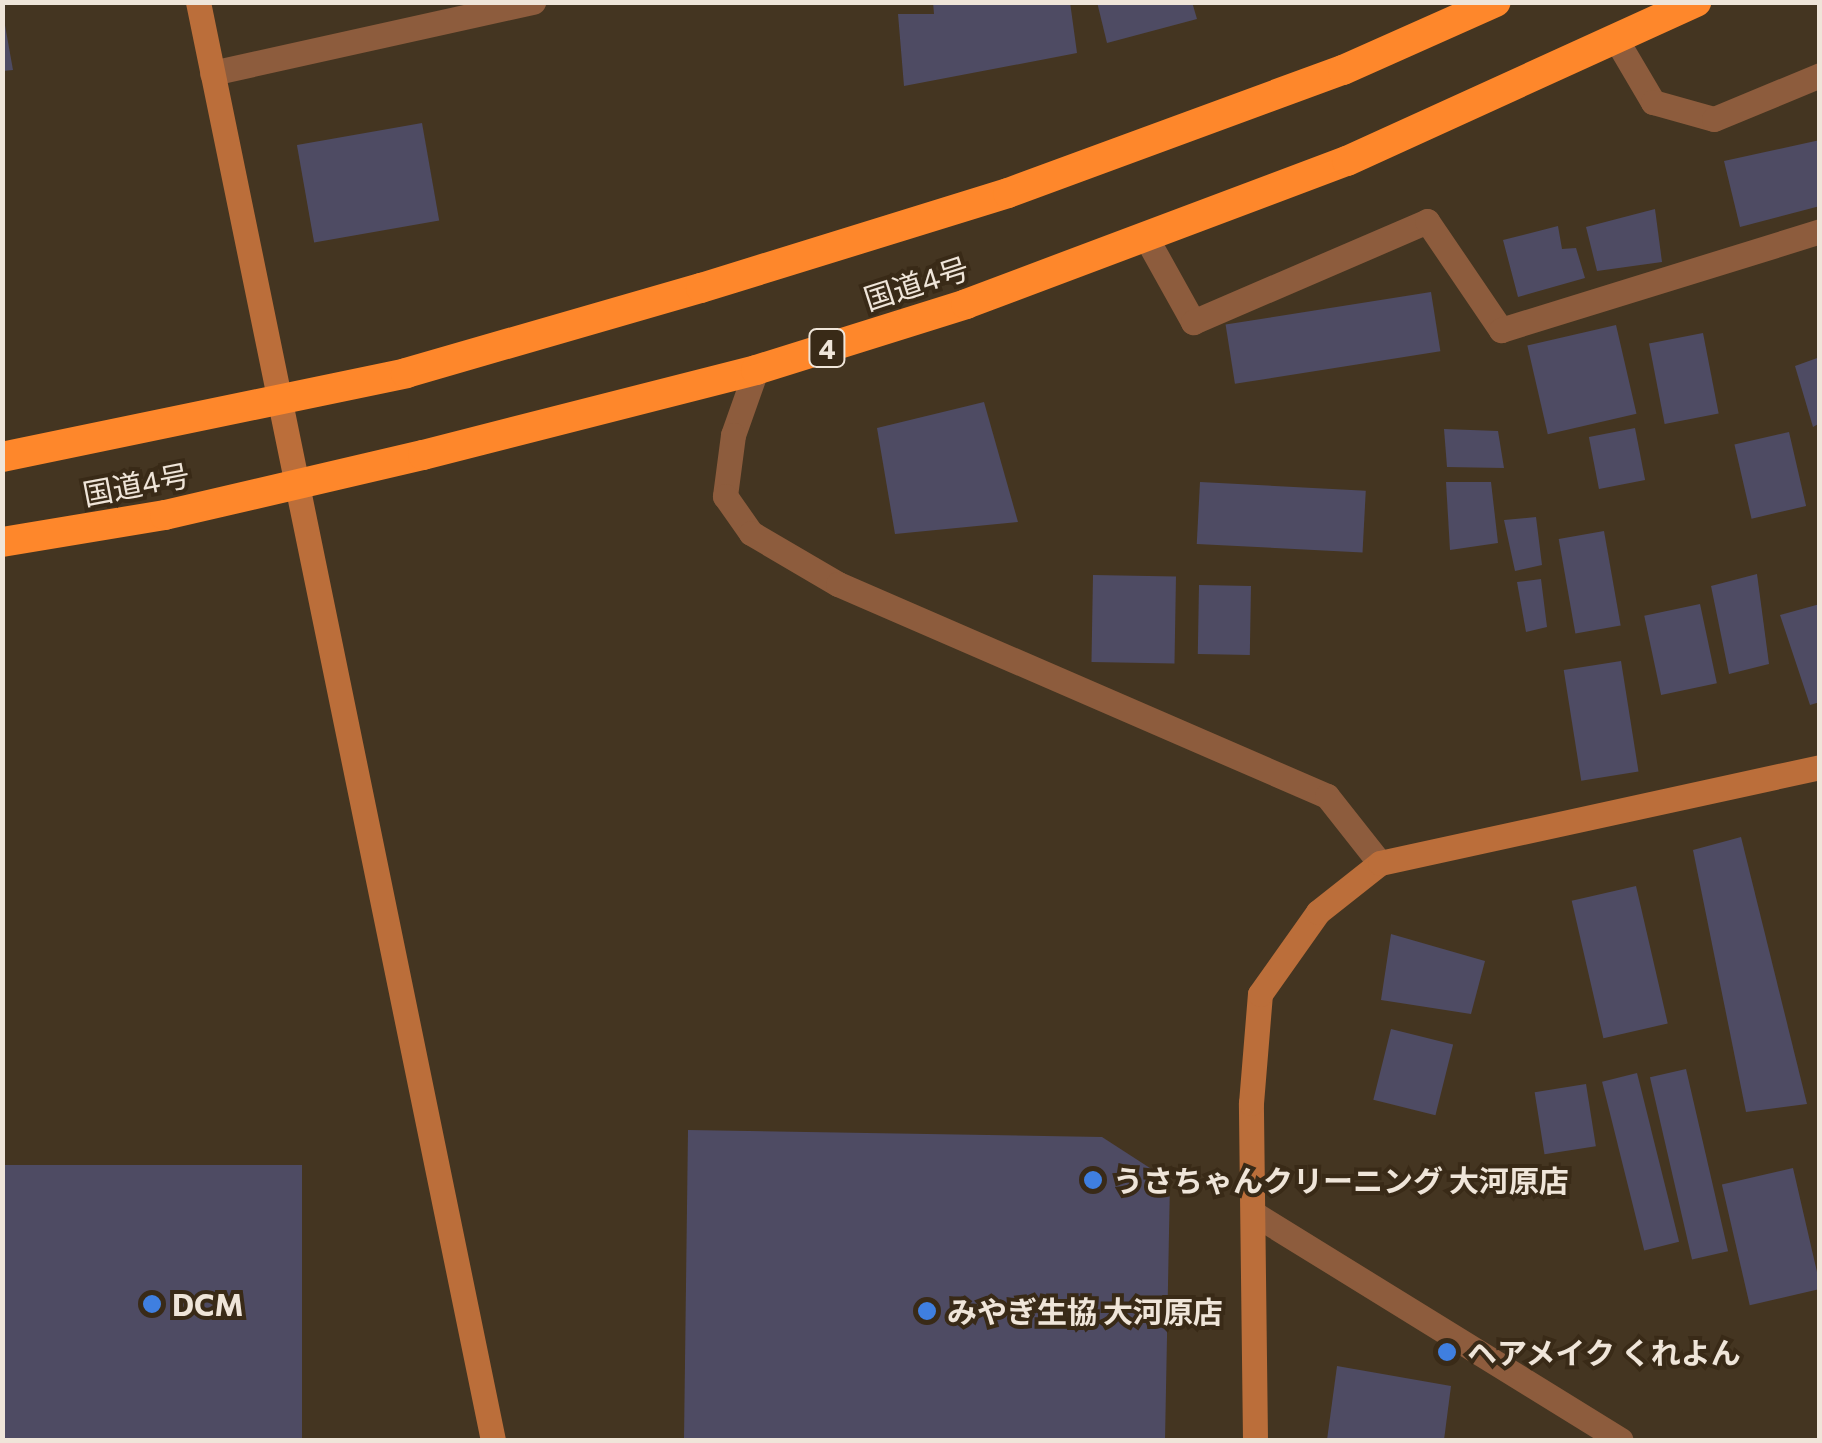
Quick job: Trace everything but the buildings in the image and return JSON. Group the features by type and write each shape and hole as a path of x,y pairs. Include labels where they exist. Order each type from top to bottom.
{"highway":[{"name":"国道4号","path":"2,457 406,373 1008,193 1342,70 1496,2"},
{"name":"国道4号","path":"2,542 301,484 756,370 1148,241 1616,41 1696,2"}],"street":[{"path":"198,2 301,484 492,1440"},
{"path":"212,73 533,2"},
{"path":"1616,41 1653,102 1714,119 1820,75"},
{"path":"1148,241 1193,322 1428,221 1501,330 1820,231"},
{"path":"756,370 733,435 725,496 750,533 838,584 1327,796 1380,864"},
{"path":"1255,1440 1251,1103 1260,994 1318,912 1380,864 1820,767"},
{"path":"1253,1213 1620,1440"}],"place":[{"name":"うさちゃんクリーニング 大河原店","path":"1093,1180"},
{"name":"DCM","path":"152,1304"},
{"name":"みやぎ生協 大河原店","path":"927,1311"},
{"name":"ヘアメイク くれよん","path":"1447,1352"}]}
